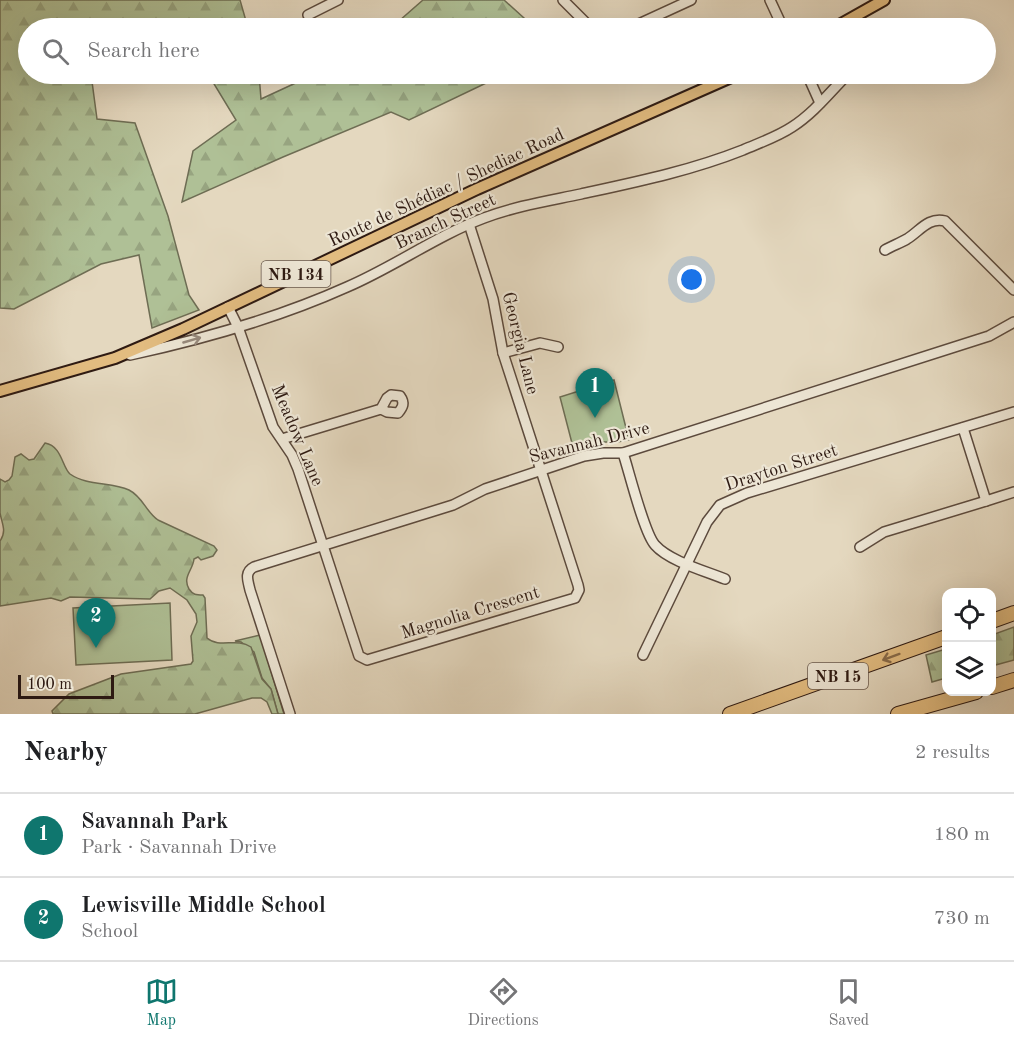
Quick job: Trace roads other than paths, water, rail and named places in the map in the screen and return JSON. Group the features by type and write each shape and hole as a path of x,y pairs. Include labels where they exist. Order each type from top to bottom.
{"highway":[{"path":"996,620 1014,613"},
{"name":"NB 15","path":"730,714 942,638"},
{"path":"996,686 1014,680"},
{"path":"898,714 962,696"}],"main road":[{"path":"852,18 884,0"},
{"name":"Route de Shédiac / Shediac Road","path":"0,391 115,358 183,329 477,189 715,84"}],"street":[{"path":"308,15 338,0"},
{"path":"563,0 581,18"},
{"path":"652,18 691,0"},
{"path":"770,0 778,18"},
{"path":"811,84 820,103"},
{"name":"Branch Street","path":"115,358 176,345 315,301 469,224 521,206 656,178 718,160 766,141 791,128 838,84"},
{"path":"885,250 906,240 929,222 945,221 1014,290"},
{"name":"Georgia Lane","path":"469,224 493,299 503,353 540,470"},
{"name":"Meadow Lane","path":"228,307 238,327 273,427 298,469 322,545"},
{"name":"Savannah Drive","path":"290,714 247,575 250,569 453,505 485,489 584,456 623,453 989,336 1014,322"},
{"path":"503,353 540,343 558,347"},
{"path":"282,439 381,409"},
{"name":"Drayton Street","path":"643,655 712,513 720,505 733,498 1014,412"},
{"path":"963,428 986,501"},
{"path":"623,453 652,542 663,552 725,579"},
{"name":"Magnolia Crescent","path":"322,545 359,657 362,660 574,598 579,590 578,585 540,470"},
{"path":"860,547 884,532 1014,492"}],"place":[{"name":"Savannah Park","path":"595,418"},
{"name":"Lewisville Middle School","path":"96,648"}]}
